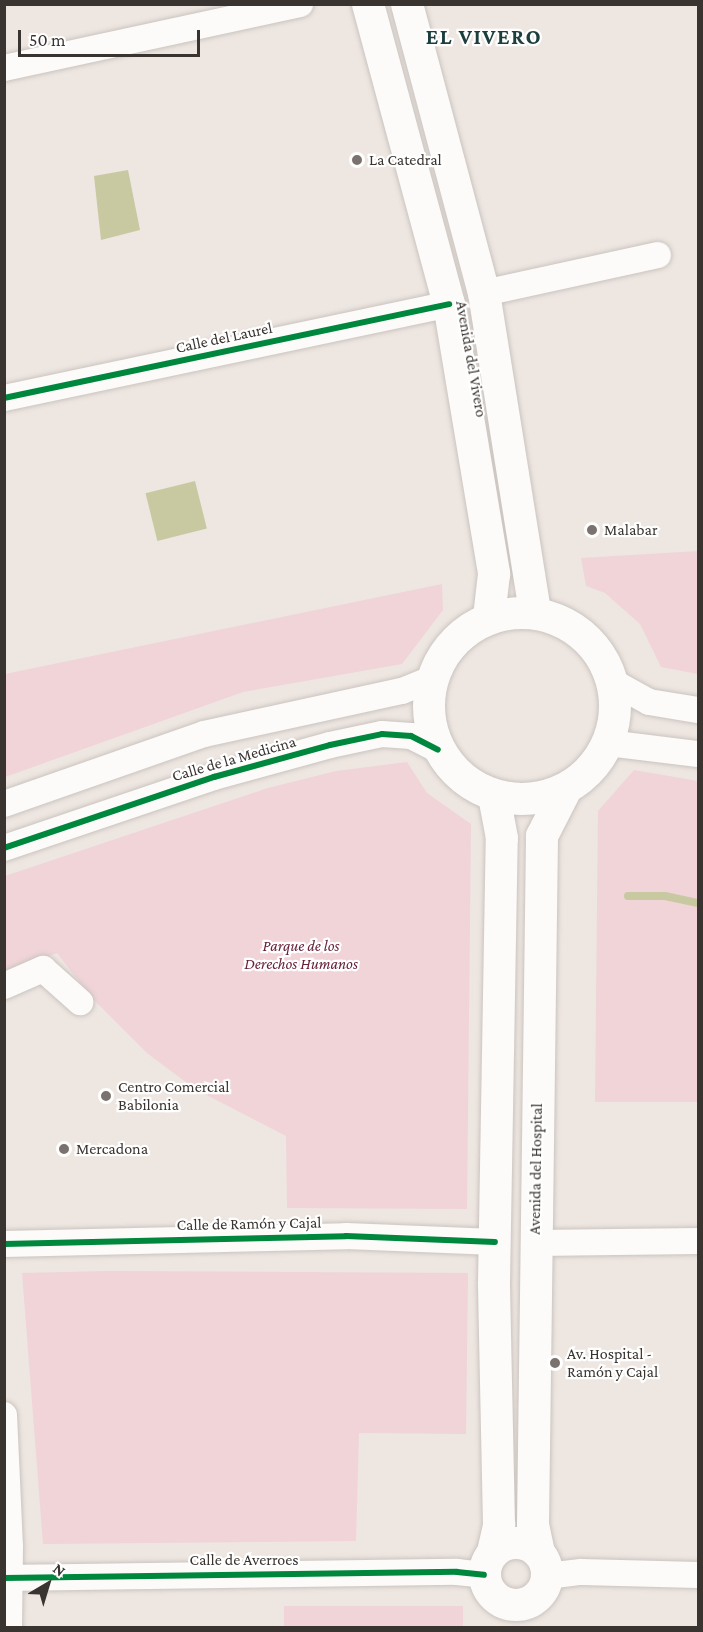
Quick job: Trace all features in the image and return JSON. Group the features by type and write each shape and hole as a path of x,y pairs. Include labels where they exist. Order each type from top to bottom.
{"main road":[{"name":"Avenida del Vivero","path":"368,4 449,304 494,574 489,617"},
{"name":"Avenida del Vivero","path":"407,4 484,293 535,613"},
{"path":"512,612 535,613 581,633 604,662 613,682 614,724 608,743 594,766 566,789 531,800 494,796 462,779 438,750 427,715 431,679 448,646 489,617 512,612"},
{"name":"Avenida del Hospital","path":"539,1589 533,1525 542,836 566,789"},
{"path":"494,796 502,838 495,1242 499,1525 490,1574 497,1628"},
{"path":"516,1542 539,1589 515,1606 490,1574 516,1542"}],"street":[{"path":"4,68 300,4"},
{"path":"484,293 658,255"},
{"name":"Calle del Laurel","path":"4,399 449,304"},
{"path":"4,804 204,734 402,691 431,679"},
{"path":"613,682 649,702 699,710"},
{"name":"Calle de la Medicina","path":"4,848 214,777 330,745 392,735 411,736 438,750"},
{"path":"608,743 699,754"},
{"path":"4,986 43,969 80,1002"},
{"name":"Calle de Ramón y Cajal","path":"4,1244 346,1236 495,1242"},
{"path":"535,1243 699,1241"},
{"path":"4,1415 9,1628"},
{"name":"Calle de Averroes","path":"8,1578 457,1572 490,1574"},
{"path":"539,1589 581,1572 699,1575"}],"green space":[{"path":"698,551 698,674 661,667 640,624 605,593 586,586 581,558"},
{"path":"442,584 443,610 402,664 243,692 5,777 5,674"},
{"name":"Parque de los Derechos Humanos","path":"407,762 427,793 471,824 467,1209 287,1208 286,1136 195,1089 147,1053 92,998 57,953 5,974 5,876 268,788 336,771"},
{"path":"634,770 698,781 698,1102 595,1102 598,811"},
{"path":"108,1271 468,1273 466,1434 359,1433 356,1541 43,1544 22,1273"},
{"path":"284,1606 463,1606 463,1627 284,1627"}],"shaded area":[{"path":"128,170 140,230 101,240 94,176"},
{"path":"195,481 207,529 157,541 146,493"}],"waterway":[{"path":"628,896 665,896 698,903"}],"cycle path":[{"path":"4,398 449,304"},
{"path":"4,848 214,777 330,745 382,734 411,736 438,750"},
{"path":"4,1244 346,1236 495,1242"},
{"path":"4,1578 457,1572 484,1575"}],"place":[{"name":"La Catedral","path":"357,160"},
{"name":"Malabar","path":"592,530"},
{"name":"Centro Comercial Babilonia","path":"106,1096"},
{"name":"Mercadona","path":"64,1149"},
{"name":"Av. Hospital - Ramón y Cajal","path":"555,1363"}],"district":[{"name":"EL VIVERO","path":"484,37"}]}
